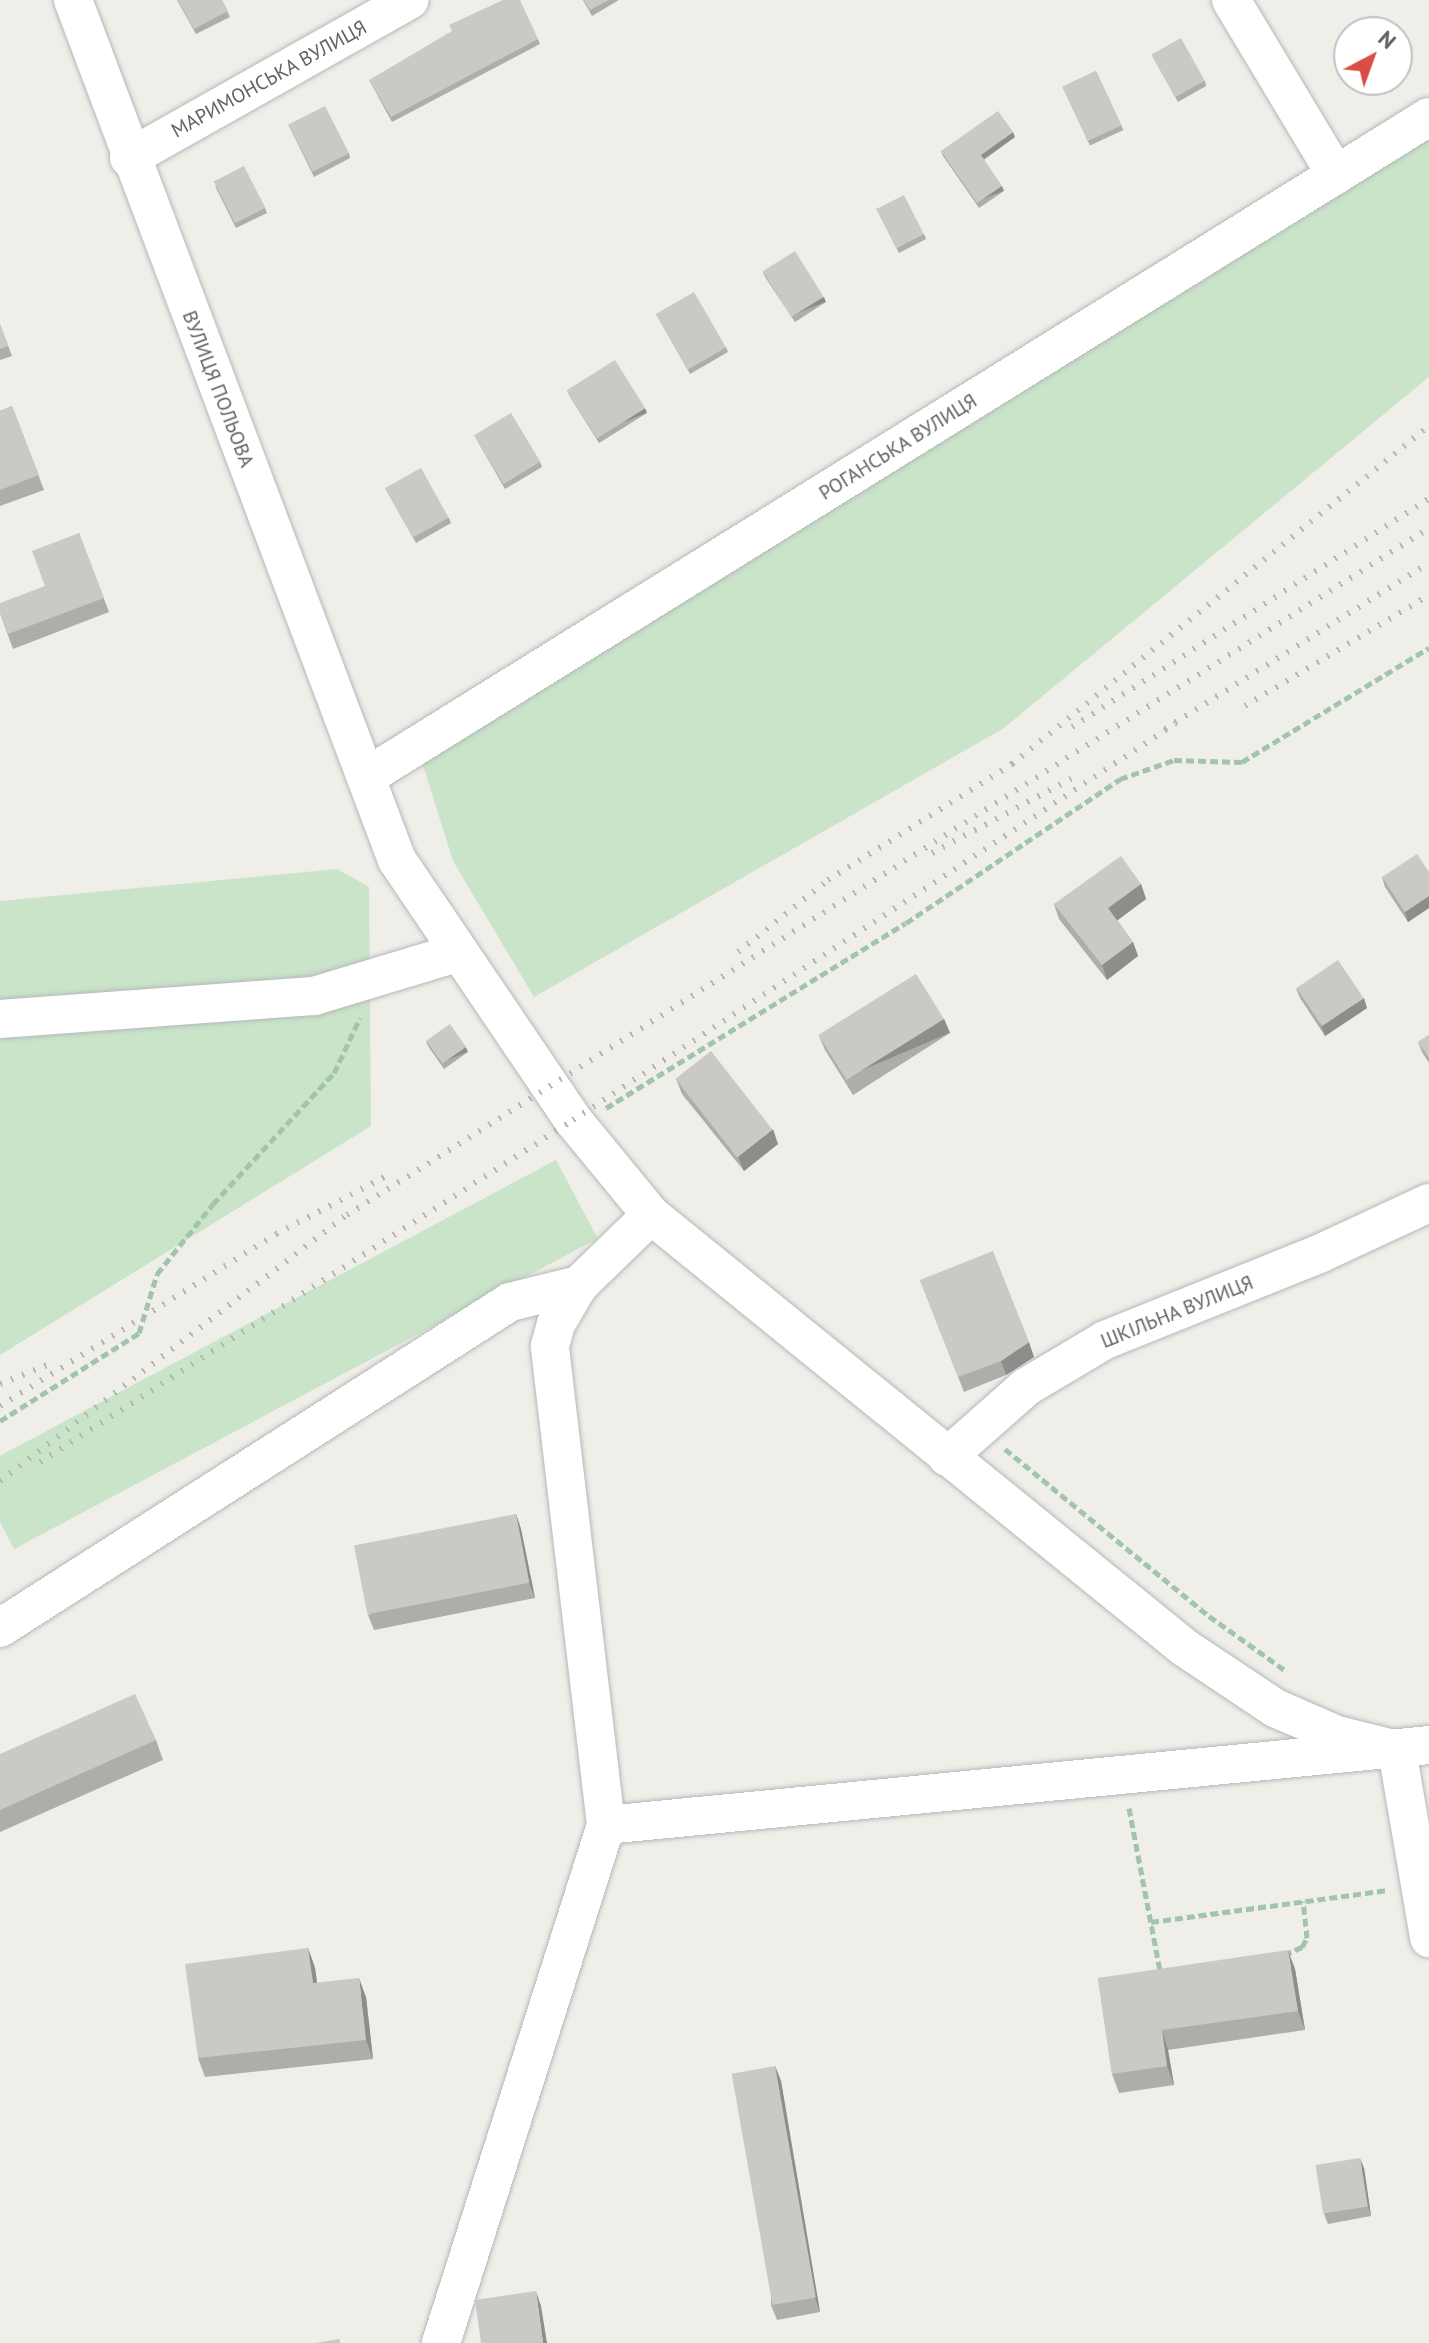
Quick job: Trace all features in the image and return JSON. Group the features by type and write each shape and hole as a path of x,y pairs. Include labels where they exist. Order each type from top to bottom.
{"street":[{"name":"ВУЛИЦЯ ПОЛЬОВА","path":"73,0 129,158 397,860 456,953 573,1120 651,1215 1185,1648 1275,1708 1337,1735 1413,1747"},
{"name":"МАРИМОНСЬКА ВУЛИЦЯ","path":"129,158 409,0"},
{"path":"1231,0 1336,175"},
{"name":"РОГАНСЬКА ВУЛИЦЯ","path":"366,777 1429,117"},
{"path":"0,1019 314,996 456,953"},
{"name":"ШКІЛЬНА ВУЛИЦЯ","path":"947,1457 1026,1387 1105,1340 1319,1254 1429,1203"},
{"path":"441,2343 606,1825 550,1346 556,1324 579,1285 651,1215"},
{"path":"0,1628 510,1302 579,1285"},
{"path":"606,1825 1413,1747 1420,1886 1429,1938"}],"path":[{"path":"606,1121 605,1108 906,923 1120,779 1174,760 1242,762 1429,648"},
{"path":"0,1421 139,1333 157,1274 213,1204 334,1073 379,977"},
{"path":"980,1428 1209,1616 1298,1680"},
{"path":"1123,1776 1164,1988"},
{"path":"1151,1922 1420,1886"},
{"path":"1276,1956 1290,1954 1307,1938 1303,1901"},
{"path":"1161,1972 1175,1970"}],"green space":[{"path":"1429,117 1429,377 1004,728 534,997 453,861 417,746"},
{"path":"337,869 369,887 371,1126 0,1355 0,901"},
{"path":"556,1160 598,1239 14,1549 0,1522 0,1456"}],"building":[{"path":"178,0 222,0 228,11 194,29"},
{"path":"503,0 520,0 538,39 391,117 369,80 452,31 449,25"},
{"path":"584,0 609,0 590,10"},
{"path":"1181,38 1205,81 1175,97 1151,54"},
{"path":"1096,71 1121,125 1088,141 1062,87"},
{"path":"325,106 349,153 313,172 288,125"},
{"path":"998,111 1013,132 981,155 1002,186 977,203 941,151"},
{"path":"244,166 265,208 235,223 214,181"},
{"path":"904,195 924,234 896,248 876,209"},
{"path":"795,251 824,297 791,317 763,271"},
{"path":"694,292 726,347 688,369 656,314"},
{"path":"0,324 8,346 0,349"},
{"path":"615,360 645,408 597,439 567,390"},
{"path":"12,406 39,475 0,490 0,411"},
{"path":"511,413 540,462 503,484 474,435"},
{"path":"421,468 449,518 413,538 385,488"},
{"path":"79,533 104,598 8,634 0,603 45,586 32,551"},
{"path":"1417,854 1429,872 1429,896 1405,912 1382,877"},
{"path":"1121,856 1141,884 1108,908 1133,942 1102,965 1054,904"},
{"path":"1338,960 1364,998 1322,1026 1297,988"},
{"path":"916,974 944,1019 847,1080 818,1035"},
{"path":"450,1024 466,1047 442,1064 426,1041"},
{"path":"1429,1035 1429,1058 1418,1042"},
{"path":"711,1051 773,1130 737,1158 676,1079"},
{"path":"993,1251 1029,1342 1001,1361 958,1377 920,1280"},
{"path":"516,1514 529,1583 367,1614 354,1545"},
{"path":"135,1694 156,1740 0,1810 0,1754"},
{"path":"308,1948 313,1983 359,1978 366,2040 198,2058 185,1964"},
{"path":"1288,1950 1298,2011 1162,2030 1167,2066 1112,2074 1098,1978"},
{"path":"775,2066 816,2297 772,2305 732,2074"},
{"path":"1360,2158 1368,2206 1323,2213 1316,2165"},
{"path":"536,2291 543,2343 481,2343 475,2300"},
{"path":"340,2339 340,2343 315,2343"}],"railway":[{"path":"738,952 828,880 1012,764 1429,426"},
{"path":"1072,727 1429,499"},
{"path":"0,1481 347,1215 1429,528"},
{"path":"1165,729 1429,563"},
{"path":"1245,706 1429,595"},
{"path":"40,1462 573,1120 1175,724"},
{"path":"932,853 1080,774"},
{"path":"0,1406 276,1234 392,1173"},
{"path":"0,1384 55,1362"}]}
